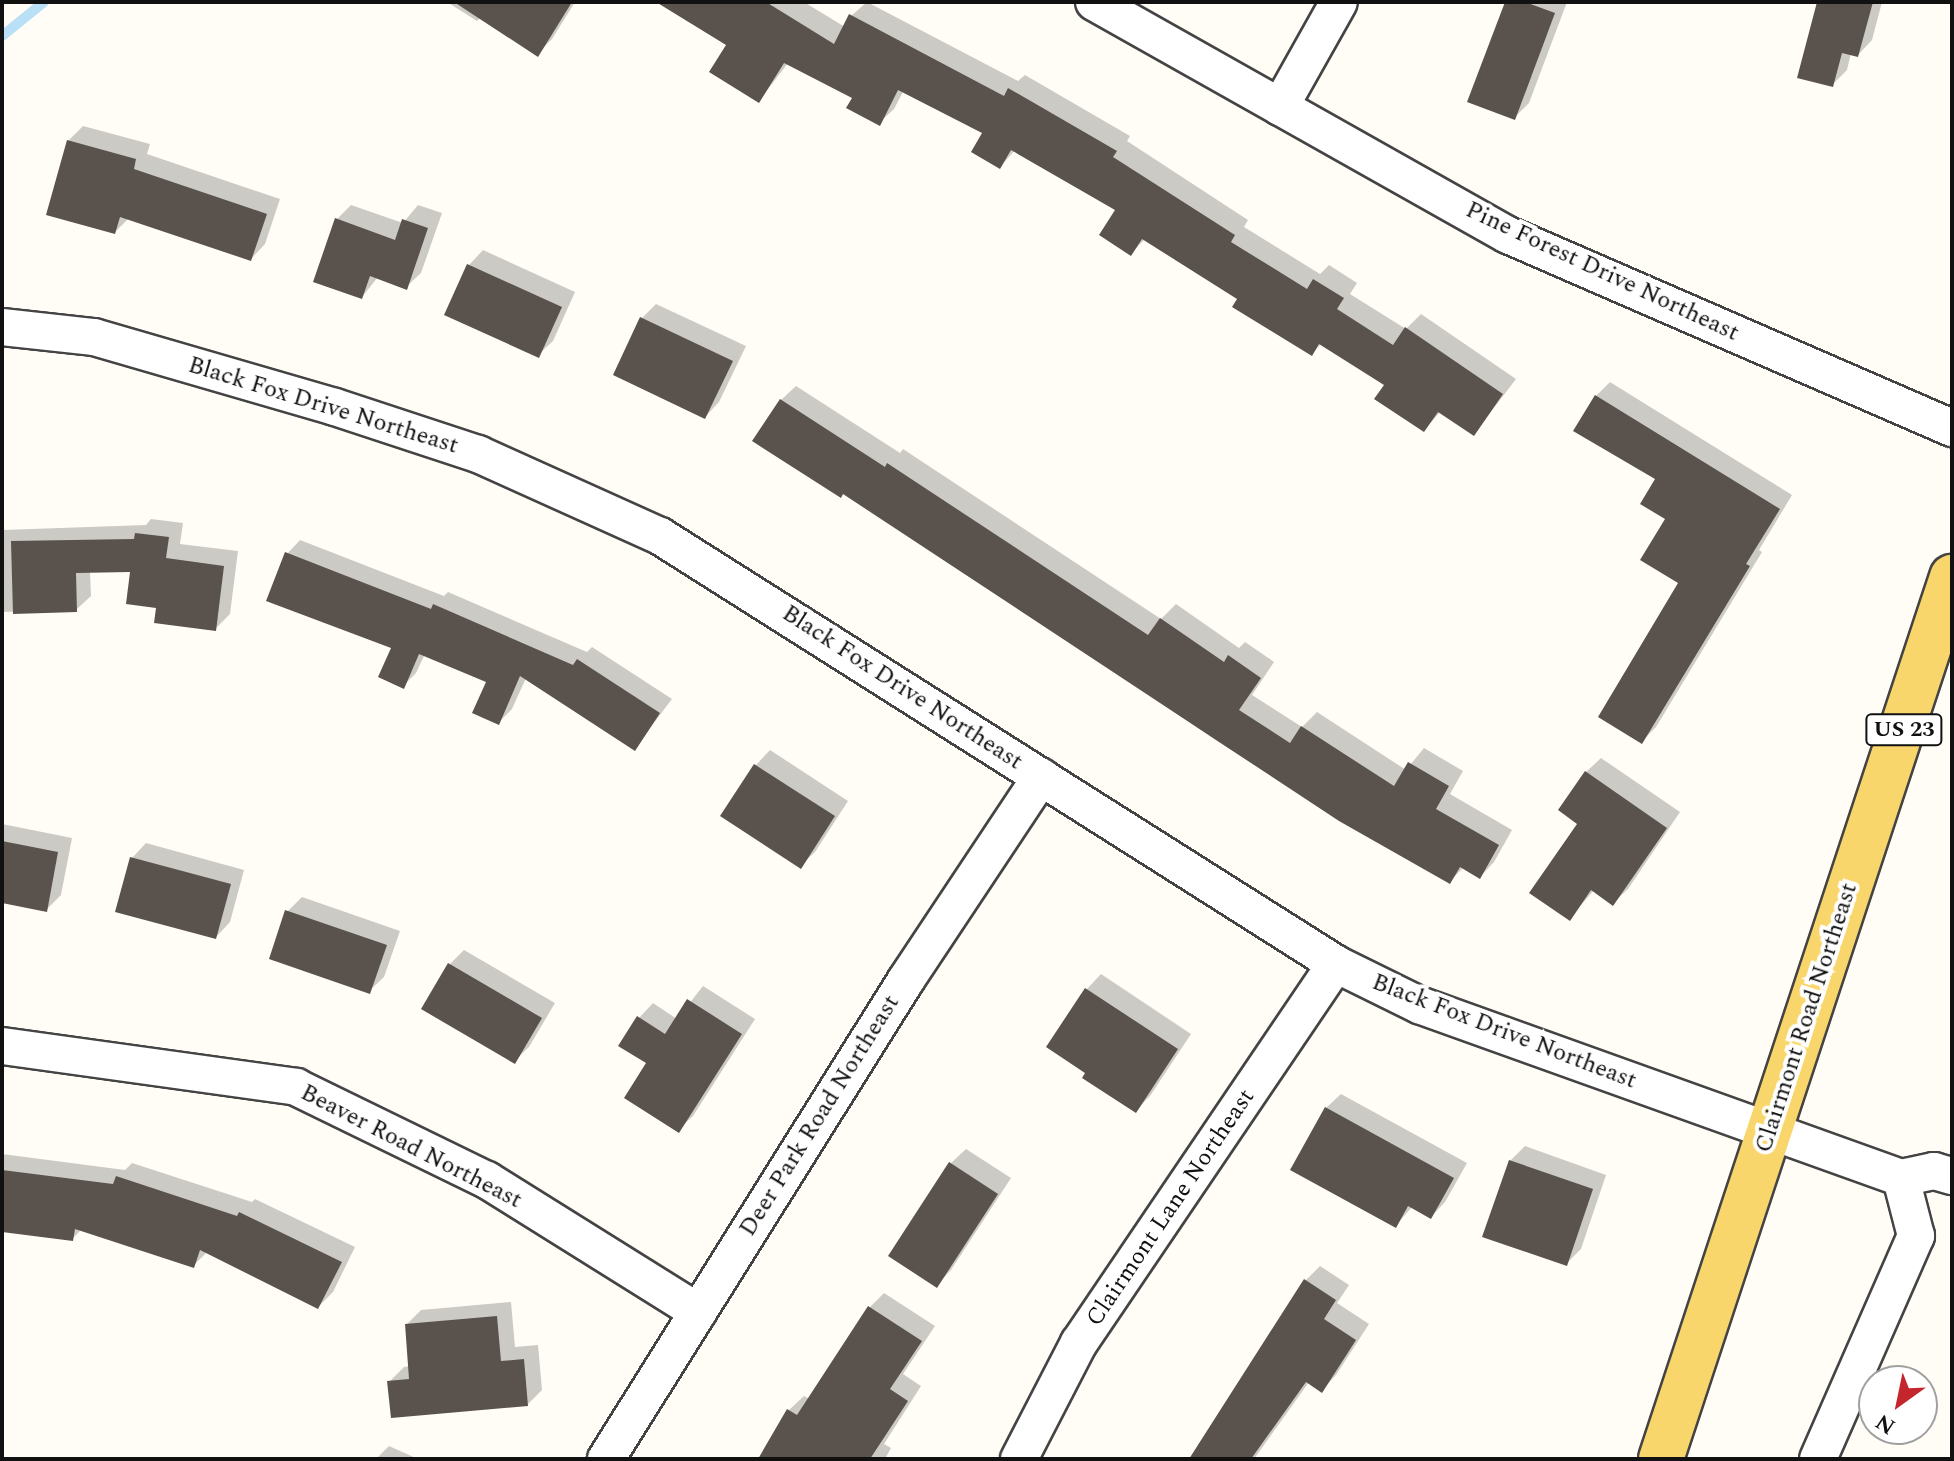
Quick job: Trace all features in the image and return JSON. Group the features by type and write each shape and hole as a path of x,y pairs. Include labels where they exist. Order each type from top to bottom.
{"main road":[{"name":"Clairmont Road Northeast","path":"1661,1459 1952,577"}],"street":[{"name":"Pine Forest Drive Northeast","path":"1094,2 1508,235 1952,428"},
{"path":"1280,107 1339,2"},
{"name":"Black Fox Drive Northeast","path":"2,327 94,337 335,407 478,454 660,536 1336,964 1419,1005 1901,1178"},
{"name":"Deer Park Road Northeast","path":"606,1459 906,980 1041,777"},
{"name":"Clairmont Lane Northeast","path":"1019,1459 1079,1343 1336,964"},
{"name":"Beaver Road Northeast","path":"2,1046 296,1087 487,1180 698,1312"},
{"path":"1818,1459 1916,1236 1901,1178 1934,1171 1952,1176"}],"building":[{"path":"454,2 572,2 538,57"},
{"path":"656,2 766,2 834,44 849,14 1004,96 1008,88 1117,151 1113,157 1235,235 1231,242 1307,289 1313,279 1344,298 1337,309 1393,345 1405,327 1503,394 1474,436 1438,412 1424,432 1374,399 1384,385 1319,344 1312,356 1232,307 1237,299 1142,239 1131,256 1099,235 1115,210 1011,150 1000,169 971,152 982,133 898,90 880,126 846,108 852,98 784,63 759,103 709,72 726,45"},
{"path":"1505,2 1525,2 1555,13 1515,120 1467,102"},
{"path":"1817,2 1873,2 1858,57 1842,53 1833,87 1797,78"},
{"path":"67,140 136,159 134,169 267,214 251,261 120,217 115,234 46,215"},
{"path":"335,218 395,240 402,219 428,228 407,290 370,276 362,299 313,282"},
{"path":"467,264 562,307 539,358 444,315"},
{"path":"640,317 733,361 705,419 613,375"},
{"path":"1595,395 1780,509 1746,564 1750,566 1642,744 1598,717 1678,583 1640,560 1665,519 1640,504 1655,479 1573,431"},
{"path":"780,399 885,467 887,463 1148,635 1160,618 1224,662 1228,655 1261,678 1239,710 1290,743 1301,726 1394,786 1408,762 1449,786 1436,809 1499,845 1480,879 1460,867 1450,884 1339,821 843,494 841,498 752,441"},
{"path":"135,533 169,537 166,558 224,566 216,631 154,623 156,608 126,604 130,572 76,573 77,612 13,614 11,541 134,539"},
{"path":"285,552 431,609 433,604 573,665 577,659 660,713 635,751 520,676 499,725 472,713 486,682 419,654 404,689 378,677 391,648 266,601"},
{"path":"754,764 835,816 801,869 720,816"},
{"path":"1585,771 1667,828 1613,906 1591,890 1570,921 1529,893 1577,824 1558,810"},
{"path":"2,841 58,852 47,912 2,903"},
{"path":"130,857 231,884 216,939 115,912"},
{"path":"285,910 387,945 370,994 269,959"},
{"path":"448,963 542,1018 515,1064 421,1009"},
{"path":"1085,988 1178,1049 1136,1113 1082,1078 1085,1073 1046,1047"},
{"path":"687,999 742,1034 679,1133 624,1098 646,1063 618,1046 637,1016 665,1034"},
{"path":"1325,1107 1454,1178 1431,1219 1408,1206 1396,1228 1290,1170"},
{"path":"1509,1160 1593,1189 1567,1266 1482,1237"},
{"path":"949,1162 998,1194 937,1288 888,1256"},
{"path":"2,1170 113,1184 116,1176 237,1216 239,1212 342,1262 318,1309 200,1250 194,1268 75,1229 73,1241 2,1232"},
{"path":"1304,1279 1336,1300 1324,1319 1356,1340 1322,1393 1306,1382 1251,1459 1189,1459"},
{"path":"868,1306 922,1341 890,1389 908,1401 870,1459 758,1459 787,1409 797,1415"},
{"path":"497,1316 501,1361 524,1359 528,1406 391,1418 387,1381 409,1379 405,1324"}],"waterway":[{"path":"2,36 44,2"}]}
